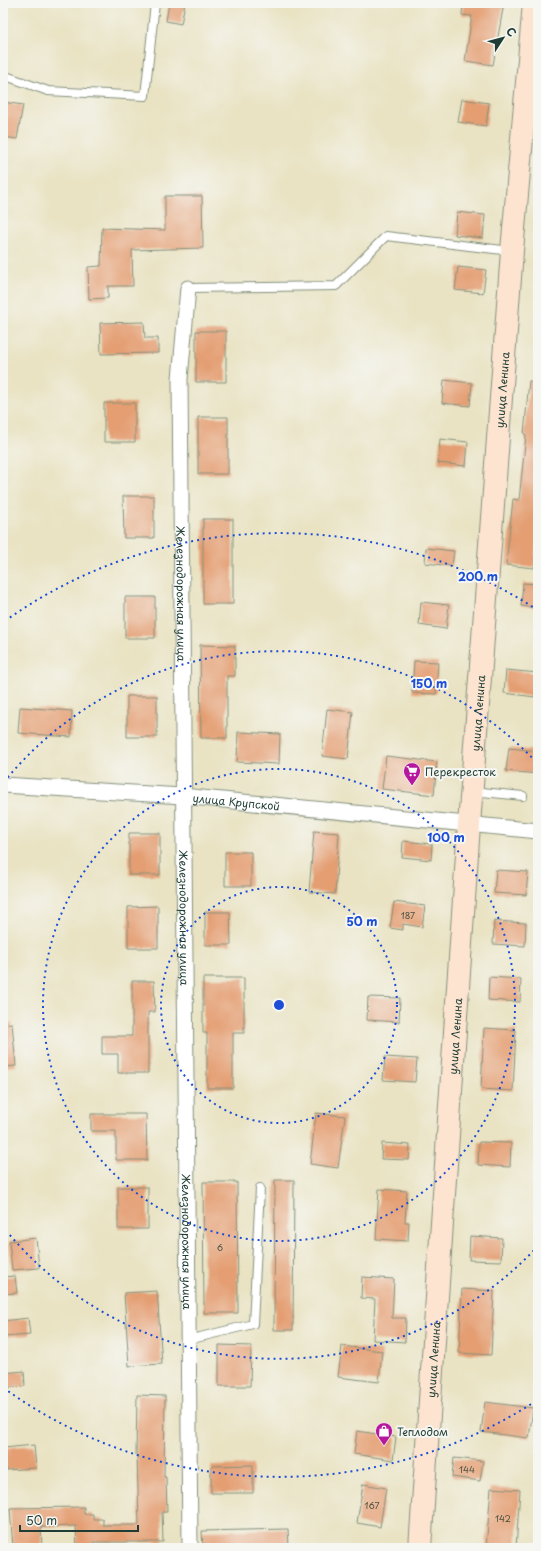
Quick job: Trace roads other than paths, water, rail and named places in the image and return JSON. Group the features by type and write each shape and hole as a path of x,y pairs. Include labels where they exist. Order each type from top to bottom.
{"main road":[{"name":"улица Ленина","path":"421,1547 472,791 512,251 534,3"}],"street":[{"name":"Железнодорожная улица","path":"188,288 180,379 182,796 190,1548"},
{"name":"улица Крупской","path":"3,785 182,796 538,831"}],"lane":[{"path":"3,75 48,90 145,96 155,3"},
{"path":"188,288 336,286 386,236 512,251"},
{"path":"472,791 523,796"},
{"path":"188,1340 253,1324 260,1188"}],"place":[{"name":"Перекресток","path":"412,786"},
{"name":"Теплодом","path":"384,1446"}]}
